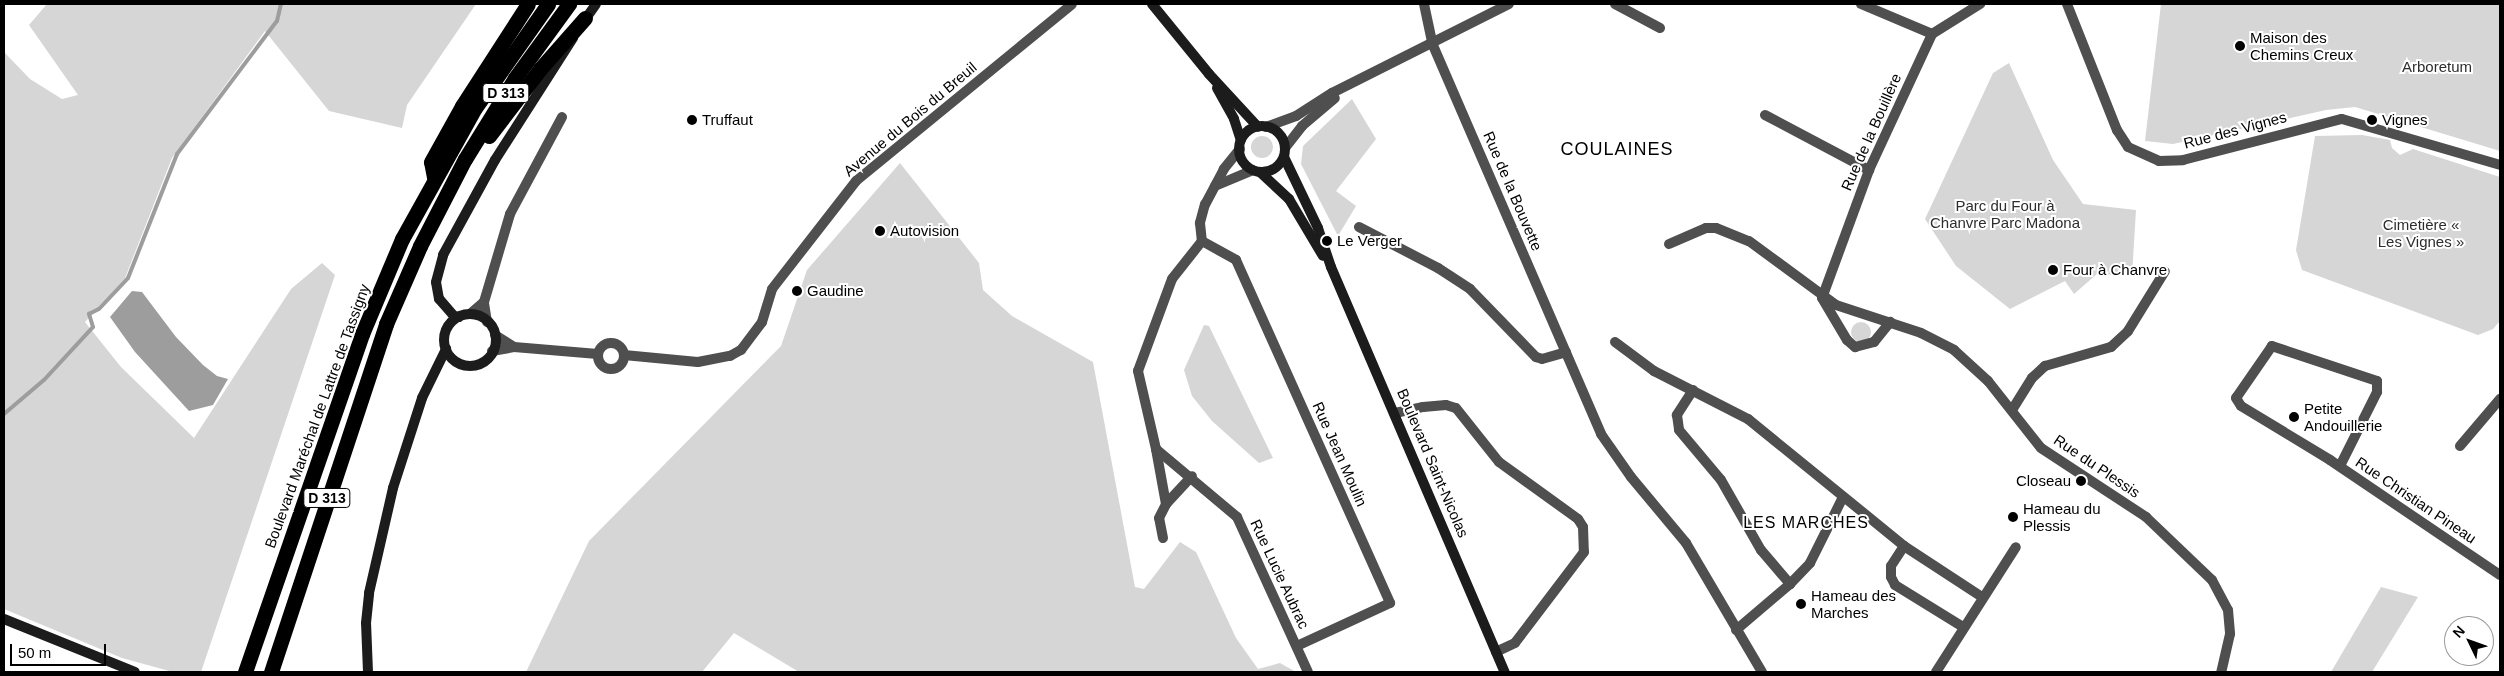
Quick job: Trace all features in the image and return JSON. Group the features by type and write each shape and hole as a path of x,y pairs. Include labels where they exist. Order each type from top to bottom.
{"highway":[{"path":"434,177 431,162 462,106 528,4"},
{"name":"D 313","path":"434,177 475,108 548,4"},
{"name":"D 313","path":"271,672 386,324 450,187 515,78 568,4"},
{"path":"450,187 540,69 585,18"},
{"name":"Boulevard Maréchal de Lattre de Tassigny","path":"245,672 362,334 402,239 434,177"}],"main road":[{"path":"438,371 460,364 477,365 492,351 495,335 487,322 470,314 459,317 454,316 438,299 436,282 443,255 495,160 551,78 585,18 596,4"},
{"path":"1152,4 1209,74 1262,126 1279,134 1284,152 1274,168 1257,171 1243,161 1234,119 1209,74"},
{"path":"1240,144 1251,129 1262,126"},
{"name":"Boulevard Saint-Nicolas","path":"1284,152 1318,228 1331,267 1505,672"},
{"name":"Boulevard Saint-Nicolas","path":"1257,171 1290,199 1331,267"},
{"path":"368,672 366,623 376,561 411,430 446,349 445,332 459,317"},
{"path":"446,349 460,364"},
{"path":"4,619 135,672"}],"street":[{"name":"Avenue du Bois du Breuil","path":"624,356 698,362 730,356 741,350 762,322 772,289 856,181 1072,4"},
{"name":"Rue de la Bouvette","path":"1424,4 1432,43 1601,434 1631,478 1686,543 1762,672"},
{"path":"1262,126 1296,116 1350,84 1508,4"},
{"path":"1615,4 1660,28"},
{"path":"1863,4 1932,34 1980,4"},
{"name":"Rue des Vignes","path":"2066,4 2117,130 2128,147 2159,161 2182,160 2342,119 2500,165"},
{"name":"Rue de la Bouillère","path":"1822,298 1869,170 1932,34"},
{"path":"1284,152 1302,126 1350,84"},
{"path":"1765,115 1869,170"},
{"path":"487,322 484,302 510,214 562,117"},
{"path":"1166,504 1156,449 1138,371 1172,279 1202,241 1200,223 1215,186 1240,144"},
{"path":"1215,186 1257,171"},
{"path":"1359,226 1438,268 1470,289 1536,357 1542,359 1566,352"},
{"name":"Rue du Plessis","path":"1669,244 1706,228 1716,228 1749,241 1822,298 1851,312 1890,322 1921,333 1954,350 1975,367 2012,410 2041,448 2146,517 2212,580 2228,610 2230,634 2221,672"},
{"name":"Rue Jean Moulin","path":"1202,241 1236,260 1390,603 1298,646"},
{"path":"2012,410 2032,378 2045,366 2061,359 2095,352 2117,342 2128,331 2164,271"},
{"name":"Rue du Plessis","path":"1822,298 1847,340 1855,347 1874,342 1890,322"},
{"path":"470,314 484,302"},
{"path":"495,335 514,346"},
{"path":"1615,342 1654,371 1748,419 1904,546 1982,597"},
{"path":"614,343 621,348 624,356 622,364 610,369 603,366 598,354 606,344 614,343"},
{"path":"492,351 514,346 598,354"},
{"name":"Rue Christian Pineau","path":"2340,466 2376,392 2377,381 2272,346 2236,398 2241,406 2340,466 2500,575"},
{"path":"1692,390 1677,415 1679,430 1721,480 1761,550 1790,584"},
{"path":"2460,446 2500,399"},
{"path":"1395,413 1424,407 1456,408 1499,462 1578,519 1583,527 1584,552 1514,643 1496,652"},
{"name":"Rue Lucie Aubrac","path":"1156,449 1192,476 1238,517 1298,646 1308,672"},
{"path":"1163,538 1159,518 1166,504 1192,476"},
{"path":"1736,630 1790,584 1810,563 1843,497"},
{"path":"1904,546 1891,566 1890,577 1895,585 1963,627"},
{"path":"1936,672 2016,546"}],"green space":[{"path":"47,4 476,4 407,105 402,128 329,111 265,31 172,158 125,278 85,322 121,367 194,438 291,289 322,263 335,275 201,672 173,672 122,658 4,609 4,52 30,79 62,99 78,95 29,25"},
{"name":"Arboretum","path":"2161,4 2500,4 2500,151 2355,107 2326,110 2173,144 2145,141"},
{"name":"Parc du Four à Chanvre Parc Madona","path":"2009,63 2053,160 2083,204 2136,210 2132,276 2097,274 2074,294 2065,281 2010,309 1956,266 1925,219 1993,73"},
{"path":"1352,99 1376,139 1336,191 1356,206 1338,236 1301,164 1303,146"},
{"name":"Cimetière « Les Vignes »","path":"2362,135 2390,140 2392,148 2400,155 2413,149 2500,177 2500,321 2493,329 2478,335 2302,270 2296,250 2315,136"},
{"path":"1262,136 1270,139 1273,147 1270,155 1262,158 1254,155 1251,147 1254,139"},
{"path":"900,163 979,263 983,290 1012,316 1093,362 1135,587 1144,589 1180,542 1196,552 1236,638 1258,669 1280,663 1296,672 799,672 734,633 702,672 526,672 589,541 781,346 807,270"},
{"path":"1857,322 1865,322 1871,328 1871,336 1865,342 1857,342 1851,336 1851,328"},
{"path":"1204,325 1209,326 1273,458 1259,463 1212,421 1192,396 1184,370"},
{"path":"2381,587 2418,597 2372,672 2331,672"}],"shaded area":[{"path":"132,291 142,292 176,337 203,365 217,376 228,379 213,405 189,411 135,352 110,317"}],"waterway":[{"path":"4,414 44,380 93,327 89,314 99,309 128,278 177,154 277,21 281,4"}],"place":[{"name":"Maison des Chemins Creux","path":"2240,46"},
{"name":"Truffaut","path":"692,120"},
{"name":"Vignes","path":"2372,120"},
{"name":"Autovision","path":"880,231"},
{"name":"Le Verger","path":"1327,241"},
{"name":"Four à Chanvre","path":"2053,270"},
{"name":"Gaudine","path":"797,291"},
{"name":"Petite Andouillerie","path":"2294,417"},
{"name":"Closeau","path":"2081,481"},
{"name":"Hameau du Plessis","path":"2013,517"},
{"name":"Hameau des Marches","path":"1801,604"}],"district":[{"name":"COULAINES","path":"1617,149"},
{"name":"LES MARCHES","path":"1806,523"}]}
